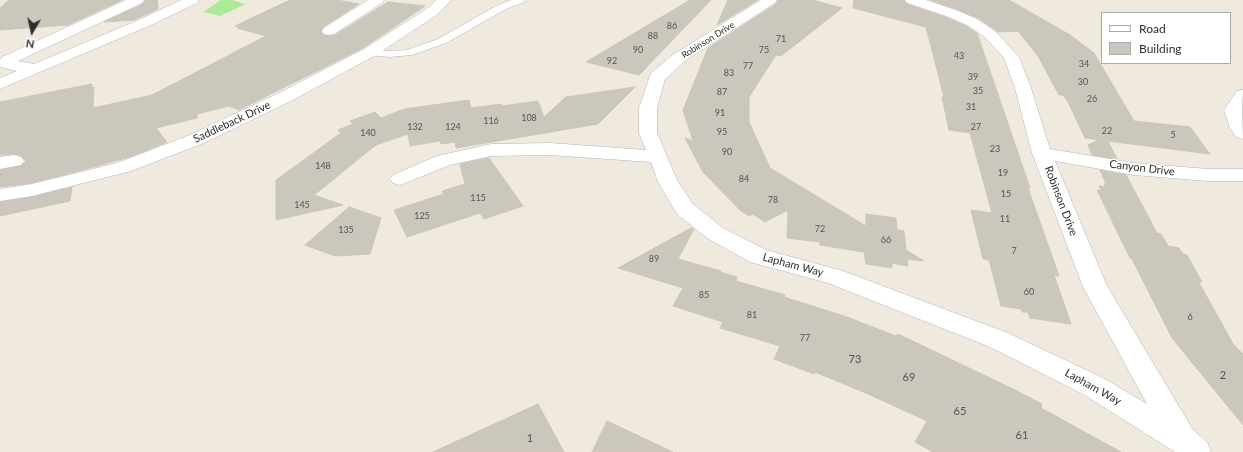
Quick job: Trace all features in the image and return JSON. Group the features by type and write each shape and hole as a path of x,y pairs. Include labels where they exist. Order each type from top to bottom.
{"street":[{"path":"3,65 8,60 137,0"},
{"path":"0,84 146,22 192,0"},
{"path":"329,31 377,0"},
{"name":"Saddleback Drive","path":"0,195 32,190 124,167 197,139 287,96 370,52 433,11 444,0"},
{"name":"Robinson Drive","path":"660,157 648,133 648,108 658,77 680,57 770,0"},
{"name":"Robinson Drive","path":"912,0 952,13 972,22 990,34 1011,57 1023,88 1042,153 1095,287 1189,446"},
{"path":"3,65 36,69"},
{"path":"1243,95 1233,110 1239,128 1243,133"},
{"path":"400,179 444,160 491,150 550,149 660,157"},
{"name":"Canyon Drive","path":"1042,153 1134,169 1208,175 1243,175"},
{"name":"Lapham Way","path":"660,157 668,182 685,209 715,233 758,256 835,277 999,340 1093,386 1189,446"}],"lane":[{"path":"370,52 389,54 408,53 442,41 502,7 520,0"}],"green space":[{"path":"221,0 232,0 246,4 220,16 203,12"}],"building":[{"path":"9,0 122,0 68,25 0,30 0,8"},
{"path":"145,0 157,0 158,9 134,20 104,22 143,4"},
{"path":"290,0 337,0 359,4 323,27 321,32 324,35 329,36 335,35 388,2 425,6 363,48 239,110 229,106 197,114 197,118 156,128 167,142 130,157 75,172 32,183 0,187 0,170 21,166 26,161 21,156 14,154 0,155 0,102 92,84 91,87 94,87 93,108 152,95 266,36 237,28 239,27 235,26"},
{"path":"690,0 711,0 639,75 586,62"},
{"path":"728,0 758,0 717,25"},
{"path":"778,0 812,0 842,8 781,56 776,55 749,97 749,122 770,168 866,226 866,214 896,218 897,230 904,231 906,250 924,261 907,259 908,266 892,263 892,268 866,264 864,252 820,245 820,242 787,238 788,210 765,222 753,214 749,216 741,211 703,172 685,138 693,141 683,110 708,48 776,4"},
{"path":"854,0 904,0 907,4 945,17 966,26 977,33 1030,188 1028,188 1059,276 1054,275 1071,324 1030,318 1028,312 1022,312 1021,309 1001,306 989,260 983,259 971,210 992,213 970,133 949,130 942,97 944,97 926,27 853,8"},
{"path":"931,0 1009,0 1070,35 1094,53 1134,121 1190,127 1210,154 1108,141 1117,159 1092,155 1088,145 1099,140 1085,138 1068,102 1063,95 1059,95 1038,56 1018,31 998,32 978,18"},
{"path":"635,87 598,124 456,148 455,142 441,144 440,141 410,146 408,134 376,145 314,195 343,205 276,220 276,180 341,133 338,130 353,124 350,121 375,112 381,118 404,109 469,100 471,108 501,104 502,106 538,101 544,117 566,97"},
{"path":"489,158 523,206 484,219 480,213 407,237 394,210 444,194 442,191 465,184 460,164"},
{"path":"1100,170 1126,175 1157,233 1161,234 1168,246 1179,248 1183,254 1187,255 1202,282 1198,281 1233,344 1243,354 1243,425 1172,338 1132,259 1130,258 1097,190 1101,190 1099,186 1106,187"},
{"path":"72,187 70,201 0,216 0,202 32,197"},
{"path":"349,207 381,218 370,254 335,256 305,245"},
{"path":"691,228 694,229 678,259 721,271 720,272 737,277 736,281 785,295 784,297 847,317 896,336 898,334 1042,404 1041,408 1121,452 933,452 915,442 927,421 866,393 815,372 814,374 774,359 780,346 720,328 723,322 673,306 683,288 618,268"},
{"path":"538,404 564,452 433,452"},
{"path":"607,421 673,452 592,452"}]}
